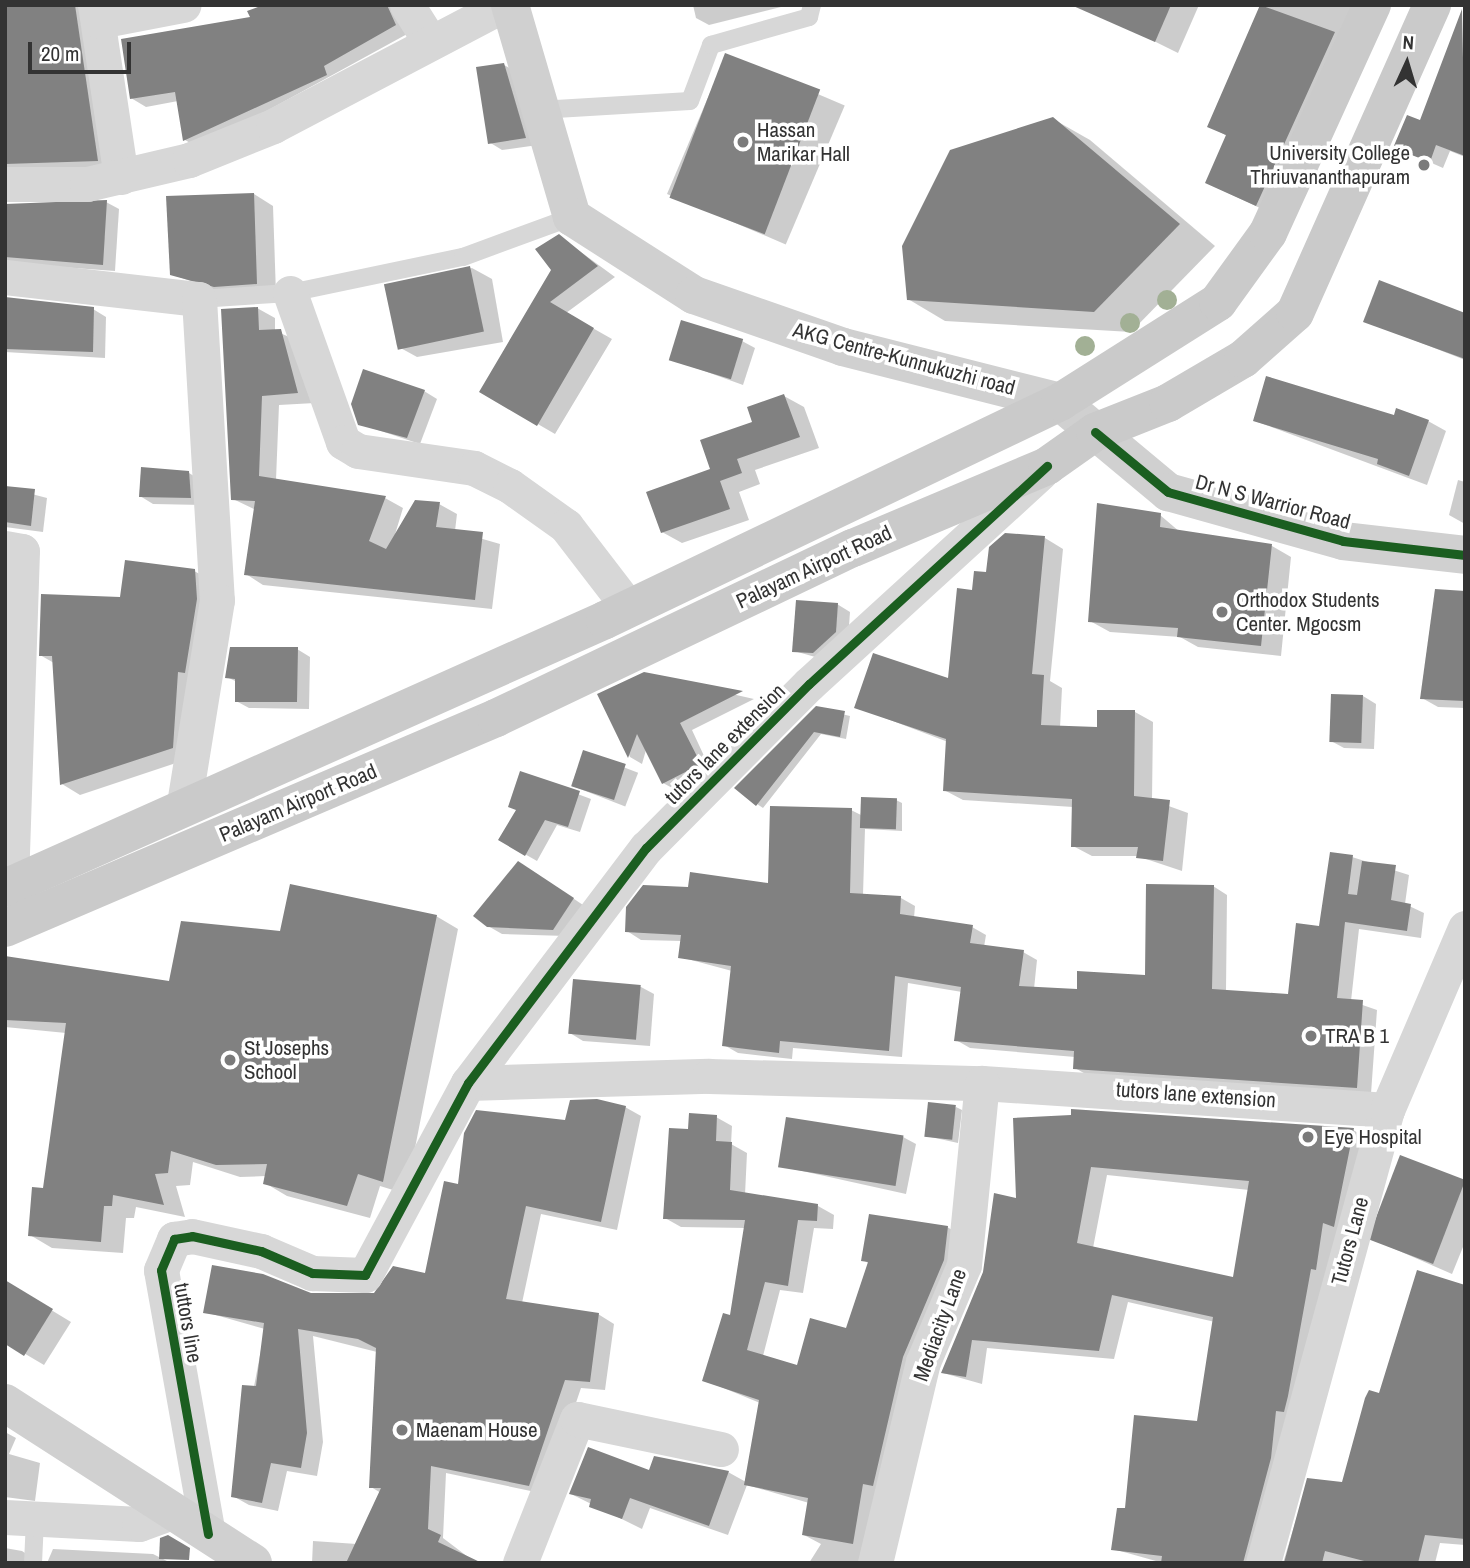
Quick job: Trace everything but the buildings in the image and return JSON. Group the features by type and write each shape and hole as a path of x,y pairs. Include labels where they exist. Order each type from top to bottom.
{"main road":[{"name":"Palayam Airport Road","path":"8,887 184,803 629,608 1060,402 1218,302 1269,233 1372,5"},
{"name":"Palayam Airport Road","path":"5,928 496,718 853,548 1047,466 1095,432 1168,403 1243,359 1295,313 1432,5"}],"street":[{"path":"121,177 97,13 183,5"},
{"path":"407,5 429,40"},
{"path":"5,184 121,177 189,160 273,126 429,40 503,5"},
{"path":"509,5 535,110 572,217"},
{"name":"AKG Centre-Kunnukuzhi road","path":"572,217 694,295 843,347 1060,402 1095,432"},
{"path":"5,277 199,299 217,600 184,803"},
{"path":"290,293 343,442 358,451 474,468 510,486 566,526 629,608"},
{"name":"Dr N S Warrior Road","path":"1095,432 1168,492 1343,541 1465,555"},
{"name":"tutors lane extension","path":"468,1083 646,848 809,684 1047,466"},
{"path":"5,548 22,551 8,887"},
{"name":"Tutors Lane","path":"1263,1563 1387,1110 1465,928"},
{"name":"tutors lane extension","path":"468,1083 709,1076 982,1083 1387,1110"},
{"name":"tuttors line","path":"208,1534 161,1270 174,1239 192,1236 261,1251 312,1273 365,1275 468,1083"},
{"name":"Mediacity Lane","path":"874,1563 923,1362 964,1265 982,1083"},
{"path":"5,1403 253,1563"},
{"path":"520,1563 577,1419 721,1450"},
{"path":"20,1518 139,1524 174,1511"}],"lane":[{"path":"535,110 690,101 711,45 809,17 812,5"},
{"path":"199,299 290,293 463,257 572,217"},
{"path":"20,1518 33,1563"}],"cycle path":[{"path":"1095,432 1168,492 1343,541 1465,555"},
{"path":"208,1534 161,1270 174,1239 192,1236 261,1251 312,1273 365,1275 468,1083 646,848 809,684 1047,466"}],"place":[{"name":"Hassan Marikar Hall","path":"743,142"},
{"name":"University College Thriuvananthapuram","path":"1424,165"},
{"name":"Orthodox Students Center. Mgocsm","path":"1222,612"},
{"name":"TRA B 1","path":"1311,1036"},
{"name":"St Josephs School","path":"230,1060"},
{"name":"Eye Hospital","path":"1308,1137"},
{"name":"Maenam House","path":"402,1430"}]}
